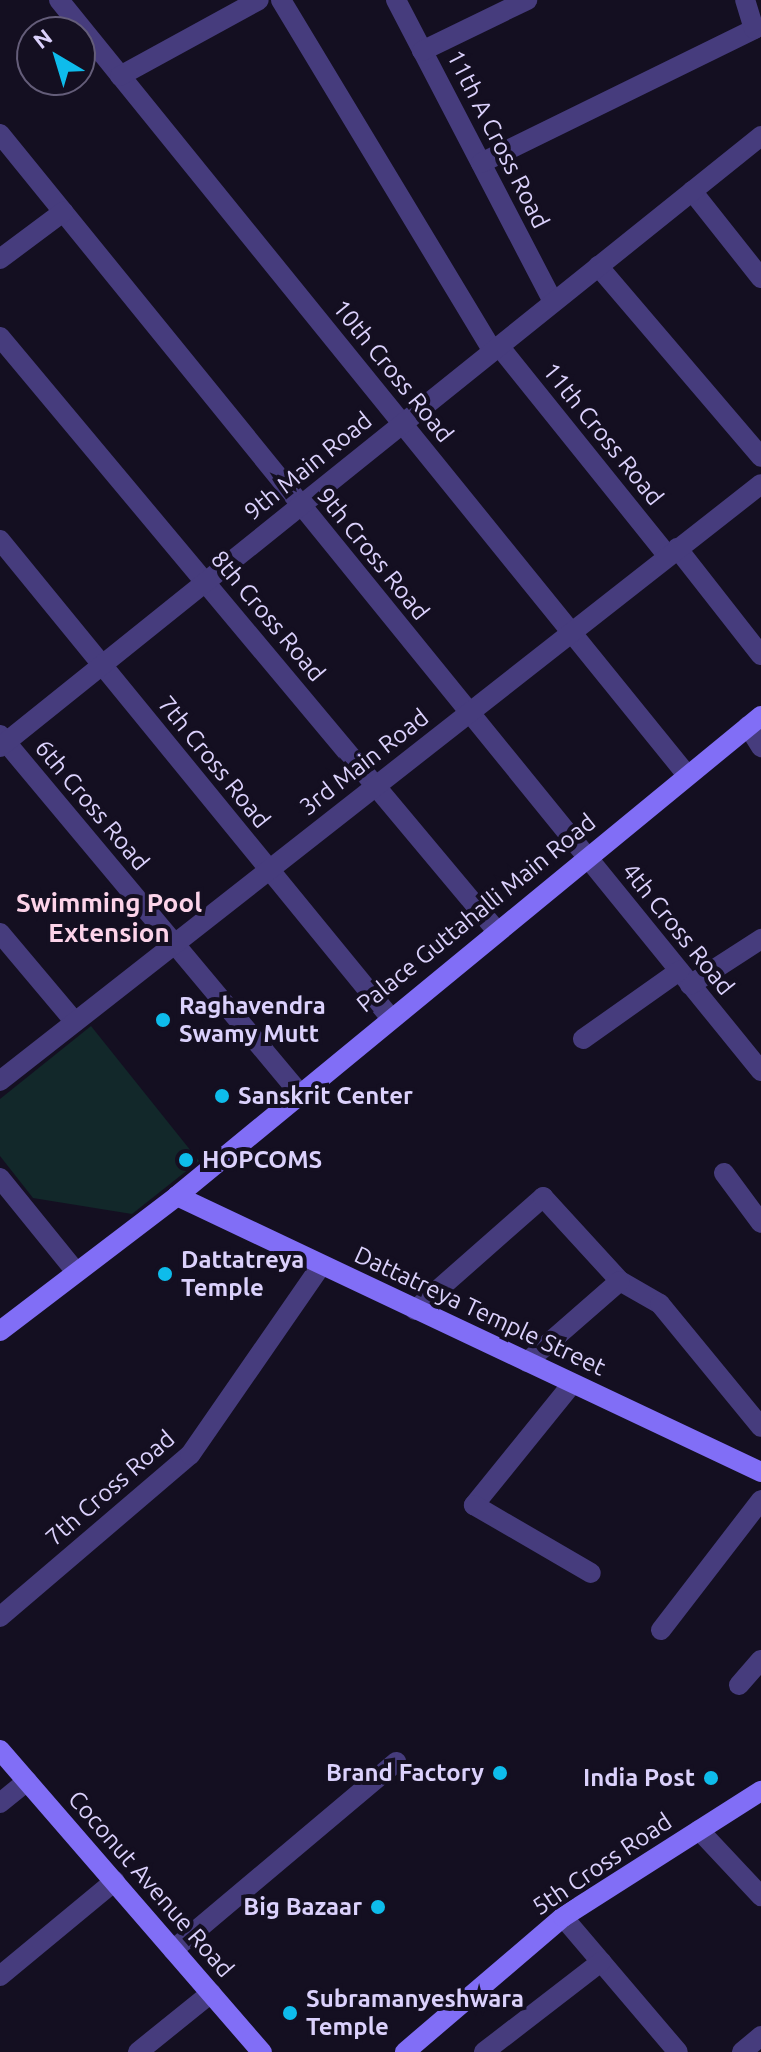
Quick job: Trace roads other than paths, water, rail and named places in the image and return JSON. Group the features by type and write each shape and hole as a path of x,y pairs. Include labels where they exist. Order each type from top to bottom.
{"street":[{"name":"10th Cross Road","path":"59,0 687,775"},
{"path":"120,76 259,0"},
{"name":"11th Cross Road","path":"281,0 496,348 761,655"},
{"name":"11th A Cross Road","path":"396,0 553,302"},
{"path":"422,51 527,0"},
{"path":"481,163 754,29 745,0"},
{"name":"9th Cross Road","path":"0,134 585,857"},
{"name":"9th Main Road","path":"2,741 102,665 761,136"},
{"path":"692,191 761,278"},
{"path":"0,259 63,212"},
{"path":"598,266 761,457"},
{"name":"8th Cross Road","path":"0,337 496,930"},
{"name":"3rd Main Road","path":"0,1081 761,484"},
{"name":"7th Cross Road","path":"0,540 389,1016"},
{"path":"754,721 761,747"},
{"name":"Palace Guttahalli Main Road","path":"0,1331 177,1196 389,1016 754,721"},
{"name":"6th Cross Road","path":"2,741 299,1093"},
{"name":"4th Cross Road","path":"585,857 761,1071"},
{"path":"0,933 75,1022"},
{"path":"583,1039 685,978 761,939"},
{"path":"724,1173 761,1223"},
{"path":"0,1178 76,1272"},
{"name":"Dattatreya Temple Street","path":"177,1196 761,1472"},
{"path":"415,1310 543,1197 620,1281 660,1304 761,1427"},
{"name":"7th Cross Road","path":"0,1617 190,1455 321,1266"},
{"path":"527,1362 620,1281"},
{"path":"572,1384 474,1505 591,1573"},
{"path":"661,1630 761,1500"},
{"path":"739,1685 761,1660"},
{"name":"Coconut Avenue Road","path":"0,1750 262,2052"},
{"path":"173,1950 396,1762"},
{"path":"0,1803 27,1781"},
{"name":"5th Cross Road","path":"405,2052 563,1917 761,1791"},
{"path":"699,1830 761,1896"},
{"path":"0,1976 115,1881"},
{"path":"563,1917 678,2052"},
{"path":"484,2052 601,1962"},
{"path":"138,2052 211,1993"},
{"path":"742,2052 761,2036"}],"place":[{"name":"Raghavendra Swamy Mutt","path":"163,1020"},
{"name":"Sanskrit Center","path":"222,1096"},
{"name":"HOPCOMS","path":"186,1160"},
{"name":"Dattatreya Temple","path":"165,1274"},
{"name":"Brand Factory","path":"500,1773"},
{"name":"India Post","path":"711,1778"},
{"name":"Big Bazaar","path":"378,1907"},
{"name":"Subramanyeshwara Temple","path":"290,2013"}],"district":[{"name":"Swimming Pool Extension","path":"109,918"}]}
